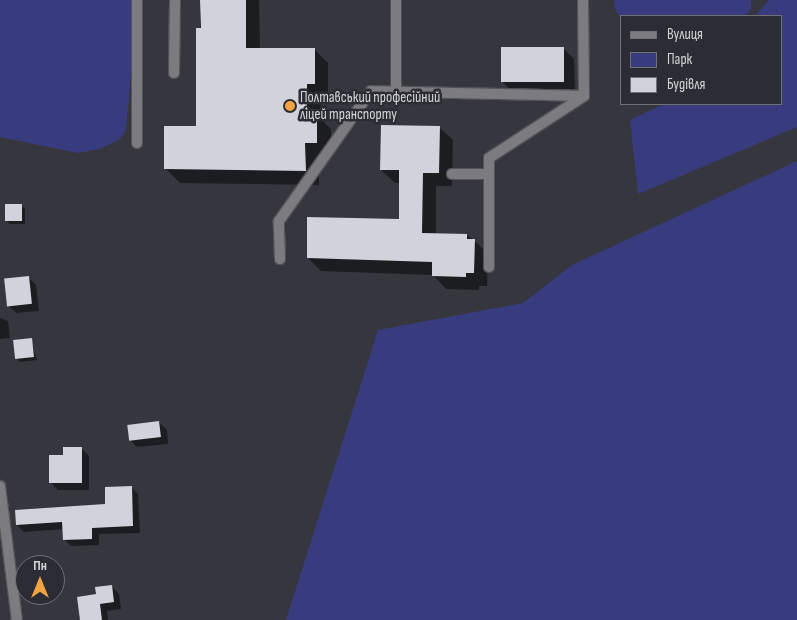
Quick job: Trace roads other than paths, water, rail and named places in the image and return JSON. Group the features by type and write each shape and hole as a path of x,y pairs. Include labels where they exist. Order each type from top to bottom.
{"street":[{"path":"137,0 137,143"},
{"path":"174,73 175,0"},
{"path":"396,0 396,92"},
{"path":"583,0 584,96"},
{"path":"280,259 279,221 371,92 584,96"},
{"path":"488,267 488,158 584,96"},
{"path":"452,174 489,174"},
{"path":"0,486 17,620"}],"place":[{"name":"Полтавський професійний ліцей транспорту","path":"290,106"}]}
